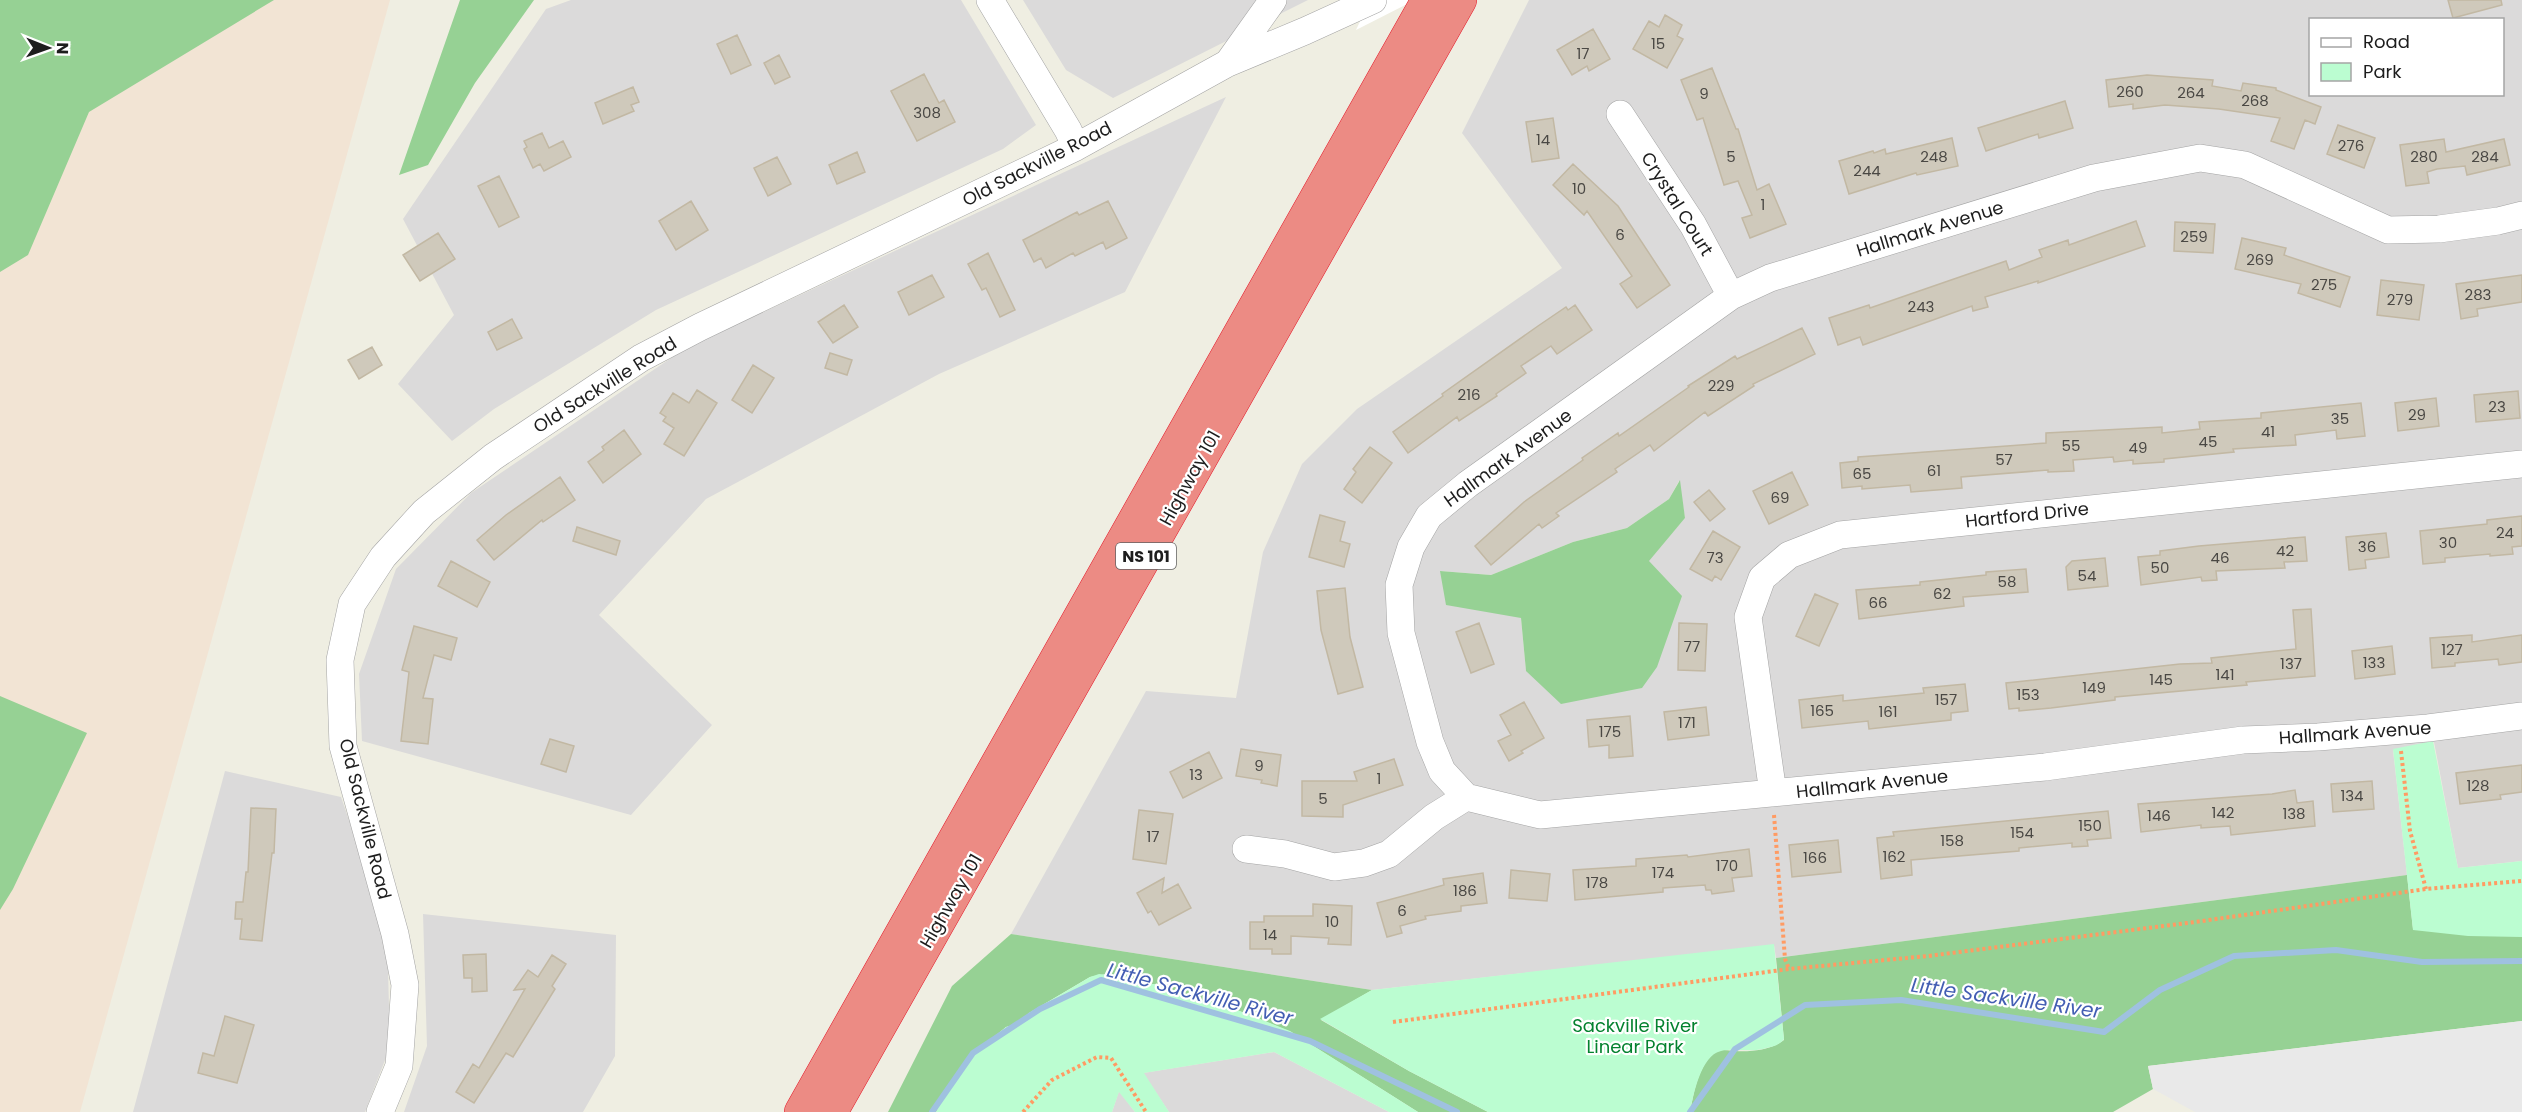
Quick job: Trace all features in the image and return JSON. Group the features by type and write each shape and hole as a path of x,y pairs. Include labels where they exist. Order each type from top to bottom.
{"highway":[{"name":"Highway 101","path":"801,1112 1428,0"},
{"name":"Highway 101","path":"831,1112 1460,0"}],"street":[{"path":"990,0 1076,147"},
{"path":"1228,63 1273,0"},
{"name":"Old Sackville Road","path":"380,1112 399,1066 405,985 394,934 343,746 340,660 352,604 382,557 424,512 493,457 641,358 700,327 1076,147 1228,63 1305,32 1373,0"},
{"name":"Crystal Court","path":"1620,114 1693,225 1731,296"},
{"name":"Hallmark Avenue","path":"2522,215 2498,221 2439,229 2388,230 2246,165 2200,158 2152,169 2094,178 1770,278 1731,296 1468,484 1429,516 1411,547 1399,585 1401,633 1430,742 1442,771 1466,796 1540,815 2045,767 2243,740 2318,738 2522,716"},
{"name":"Hartford Drive","path":"1773,793 1748,617 1762,578 1789,555 1840,535 2522,464"},
{"path":"1246,849 1285,854 1334,867 1364,863 1389,854 1434,817 1466,796"}],"path":[{"path":"2398,729 2410,831 2426,889"},
{"path":"1773,793 1785,959 1789,969"},
{"path":"1393,1022 1789,969 1939,955 2426,889 2522,881"},
{"path":"1023,1112 1052,1080 1097,1058 1111,1058 1146,1112"}],"shaded area":[{"path":"0,0 390,0 80,1112 0,1112"},
{"path":"571,0 961,0 1036,125 1003,149 656,310 494,409 452,441 398,384 454,315 403,219 546,9"},
{"path":"1023,0 1308,0 1113,98 1066,70"},
{"path":"1529,0 2522,0 2522,861 2458,868 2434,742 2393,750 2407,875 1776,958 1774,945 1372,990 1011,934 1146,691 1236,698 1263,552 1302,464 1357,409 1562,268 1462,133","holes":["1679,481 1685,518 1648,561 1526,671 1521,618 1441,571 1491,575 1573,542 1627,528 1669,499"]},
{"path":"1226,97 1125,292 939,374 706,499 599,615 712,725 631,815 362,741 359,674 396,569 471,493 686,348"},
{"path":"225,771 341,797 387,931 390,1047 365,1112 133,1112"},
{"path":"423,914 616,935 615,1056 583,1112 404,1112 427,1046"},
{"path":"2522,1021 2522,1112 2195,1112 2153,1089 2148,1066"},
{"path":"1274,1052 1389,1112 1169,1112 1143,1073"},
{"path":"1119,1091 1135,1112 1112,1112"}],"green space":[{"path":"0,0 274,0 89,112 28,255 0,272"},
{"path":"460,0 534,0 475,83 428,165 399,175"},
{"path":"1680,480 1685,518 1649,561 1682,596 1657,667 1642,688 1561,704 1526,671 1521,618 1446,605 1440,571 1491,575 1573,542 1627,528 1669,499"},
{"path":"0,696 87,733 13,889 0,910"},
{"path":"2433,741 2458,868 2522,861 2522,937 2468,936 2413,930 2393,749"},
{"path":"2522,861 2522,1021 2148,1066 2153,1089 2113,1112 1690,1112 1701,1071 1716,1052 1761,1050 1784,1040 1776,958 2407,875 2413,929 2434,931"},
{"path":"1011,934 1372,990 1321,1020 1409,1071 1488,1112 1418,1112 1291,1032 1227,1006 1183,996 1165,985 1141,983 1128,977 1107,974 1090,977 1029,1013 1017,1024 1006,1027 978,1050 936,1112 888,1112 952,986"},
{"name":"Sackville River Linear Park","path":"1774,944 1784,1039 1777,1045 1763,1049 1726,1050 1714,1054 1699,1077 1690,1112 1488,1112 1409,1071 1320,1019 1372,990"},
{"path":"1099,974 1128,977 1141,983 1165,985 1183,996 1227,1006 1290,1031 1418,1112 1389,1112 1274,1052 1144,1073 1169,1112 1135,1112 1119,1092 1112,1112 936,1112 978,1050 1006,1027 1017,1024 1029,1013"}],"pier":[{"path":"1370,0 1415,0 1356,30"}],"building":[{"path":"2448,0 2501,0 2502,5 2453,18"},
{"path":"1665,15 1682,25 1677,36 1683,39 1667,68 1633,49 1649,21 1659,27"},
{"path":"1593,29 1610,59 1589,71 1587,66 1572,75 1557,50"},
{"path":"737,35 751,65 731,74 717,44"},
{"path":"779,55 790,77 775,84 764,63"},
{"path":"1712,68 1736,129 1738,129 1757,190 1769,184 1786,224 1750,238 1742,218 1752,215 1738,181 1724,185 1703,118 1697,120 1681,80"},
{"path":"924,74 939,103 944,100 955,122 917,141 891,91"},
{"path":"2147,75 2213,80 2212,86 2241,91 2243,83 2276,88 2276,90 2321,107 2315,124 2305,120 2294,149 2271,141 2280,118 2219,109 2165,105 2133,109 2133,104 2109,107 2106,80"},
{"path":"633,87 639,102 631,105 634,111 603,124 595,103"},
{"path":"2065,101 2073,128 2039,138 2038,134 1986,151 1978,128"},
{"path":"1553,118 1559,158 1532,162 1526,122"},
{"path":"2338,125 2375,138 2364,168 2327,154"},
{"path":"542,133 549,148 563,141 571,157 544,171 540,164 533,168 524,149 527,147 524,141"},
{"path":"1952,138 1958,166 1917,175 1916,173 1849,194 1839,161 1873,151 1874,153 1885,149 1886,154"},
{"path":"2444,139 2446,152 2504,139 2510,165 2467,175 2465,166 2437,169 2427,172 2429,183 2406,186 2400,145"},
{"path":"857,152 865,172 837,184 829,165"},
{"path":"777,157 791,184 768,196 754,168"},
{"path":"1573,164 1618,206 1670,285 1637,308 1620,284 1632,276 1587,211 1584,215 1553,185"},
{"path":"499,176 519,217 499,227 478,186"},
{"path":"691,201 708,230 676,250 659,221"},
{"path":"1108,201 1127,238 1106,249 1103,242 1075,256 1073,253 1046,268 1041,258 1034,262 1023,240 1077,212 1079,215"},
{"path":"2136,221 2145,246 2038,283 2038,281 1985,297 1988,307 1973,311 1972,306 1863,345 1860,337 1838,345 1829,318 1869,305 1870,308 2006,261 2009,270 2042,257 2039,250 2068,240 2069,245"},
{"path":"2175,222 2215,224 2213,253 2174,251"},
{"path":"438,233 455,259 420,281 403,255"},
{"path":"2242,238 2286,248 2284,255 2350,277 2340,307 2298,293 2301,284 2235,269"},
{"path":"988,253 1015,310 1000,317 986,288 982,290 968,264"},
{"path":"932,275 944,297 909,315 898,292"},
{"path":"2522,275 2522,302 2477,309 2478,316 2461,319 2456,284"},
{"path":"2381,280 2424,285 2419,320 2377,315"},
{"path":"844,305 858,327 833,343 818,322"},
{"path":"1575,305 1592,330 1557,354 1551,346 1521,366 1526,373 1496,394 1497,396 1459,421 1457,417 1408,453 1393,432 1538,326 1566,307 1568,310"},
{"path":"512,319 522,338 497,350 488,332"},
{"path":"1802,328 1815,354 1753,384 1754,386 1708,416 1705,412 1654,451 1650,445 1615,469 1617,472 1556,513 1559,516 1542,528 1539,524 1491,565 1475,546 1524,502 1583,460 1582,458 1618,433 1619,436 1688,386 1735,356 1737,359"},
{"path":"372,347 382,365 359,379 348,360"},
{"path":"830,353 852,360 847,375 825,368"},
{"path":"753,365 774,378 752,413 732,400"},
{"path":"697,390 717,403 684,456 664,444 674,428 663,421 666,417 660,413 673,393 689,403"},
{"path":"2518,391 2520,418 2476,422 2474,395"},
{"path":"2436,398 2439,426 2398,431 2395,403"},
{"path":"2361,403 2365,436 2337,439 2336,430 2295,435 2296,445 2233,449 2234,452 2164,459 2164,462 2133,464 2133,460 2114,462 2113,457 2073,460 2074,471 2048,472 2048,470 1961,477 1962,488 1911,492 1910,485 1862,489 1862,486 1842,488 1840,463 1858,461 1858,457 2046,443 2046,433 2162,427 2162,433 2200,429 2199,422 2261,418 2261,413"},
{"path":"624,430 641,454 603,483 588,462 604,450 602,447"},
{"path":"1370,447 1392,463 1362,503 1344,489 1356,472 1353,469"},
{"path":"1792,472 1808,505 1769,524 1753,491"},
{"path":"560,477 575,500 543,522 542,520 494,560 477,540 506,515"},
{"path":"1709,490 1725,509 1710,521 1694,502"},
{"path":"1320,515 1345,522 1340,541 1350,544 1344,567 1309,557"},
{"path":"2522,516 2522,546 2512,547 2513,554 2445,558 2445,562 2423,564 2420,531 2487,524 2487,520"},
{"path":"577,527 620,541 616,555 573,541"},
{"path":"1713,531 1740,547 1721,580 1715,576 1712,581 1690,569"},
{"path":"2386,533 2389,557 2365,560 2366,568 2349,570 2346,537"},
{"path":"2305,537 2307,561 2284,562 2285,568 2216,571 2217,580 2202,581 2201,577 2141,585 2138,557 2160,555 2160,551 2199,546"},
{"path":"2105,558 2108,586 2068,590 2066,567 2072,561"},
{"path":"451,561 490,582 477,607 438,586"},
{"path":"2026,569 2028,592 1963,597 1964,606 1859,619 1856,590 1920,585 1920,582 1986,575 1986,572"},
{"path":"1345,588 1350,637 1363,687 1338,694 1321,630 1317,591"},
{"path":"1815,594 1838,604 1819,646 1796,636"},
{"path":"2311,609 2315,676 2246,682 2247,685 2115,697 2115,700 2051,708 2019,711 2019,708 2009,709 2006,683 2180,664 2212,663 2211,658 2296,649 2293,610"},
{"path":"1479,623 1494,664 1471,673 1456,632"},
{"path":"1679,623 1707,624 1705,671 1678,670"},
{"path":"414,626 457,638 451,660 434,655 423,698 433,699 428,744 401,741 409,672 402,670"},
{"path":"2472,635 2472,642 2522,635 2522,662 2499,665 2498,659 2455,663 2455,666 2432,668 2430,638"},
{"path":"2392,646 2395,674 2355,679 2352,651"},
{"path":"1965,684 1968,711 1951,713 1951,720 1869,729 1868,721 1802,728 1799,700 1843,695 1843,701 1924,693 1923,688"},
{"path":"1524,702 1544,738 1509,761 1498,741 1511,735 1500,715"},
{"path":"1706,707 1709,735 1668,740 1664,712"},
{"path":"1630,716 1633,756 1609,758 1609,745 1589,747 1587,720"},
{"path":"550,739 574,746 566,772 541,764"},
{"path":"1241,749 1281,755 1277,786 1261,783 1262,780 1236,776"},
{"path":"1209,752 1222,778 1183,798 1170,772"},
{"path":"1394,759 1403,785 1343,805 1343,817 1302,816 1302,781 1357,781 1354,772"},
{"path":"2522,765 2522,792 2500,795 2501,799 2460,804 2456,773"},
{"path":"2372,781 2374,809 2333,812 2331,784"},
{"path":"2295,790 2297,803 2313,801 2315,826 2231,835 2230,826 2201,828 2201,825 2141,832 2138,804 2272,794"},
{"path":"251,808 276,809 274,853 272,853 262,941 240,939 242,919 235,919 236,902 243,902 246,872 248,872"},
{"path":"1139,810 1173,814 1166,864 1133,859"},
{"path":"2108,811 2111,838 2087,840 2088,846 2072,847 2072,843 2019,848 2019,851 1911,860 1912,875 1881,879 1877,838 1894,836 1893,832"},
{"path":"1838,840 1841,872 1792,877 1789,845"},
{"path":"1749,849 1752,876 1732,878 1734,891 1712,894 1711,890 1706,890 1705,885 1663,888 1663,892 1575,900 1573,870 1636,866 1636,859 1687,855 1688,857"},
{"path":"1511,870 1550,874 1547,901 1509,898"},
{"path":"1483,873 1487,903 1461,906 1461,911 1425,916 1426,919 1400,926 1402,933 1387,937 1377,903 1444,885 1443,879"},
{"path":"1164,878 1162,893 1178,884 1191,908 1159,925 1151,911 1148,913 1137,893"},
{"path":"1313,904 1352,906 1351,945 1328,944 1329,938 1291,936 1291,954 1272,954 1272,949 1250,949 1250,922 1264,922 1264,916 1313,916"},
{"path":"486,954 487,991 472,992 472,978 464,978 463,955"},
{"path":"552,955 566,964 552,986 555,989 513,1057 506,1053 474,1103 456,1092 473,1064 479,1068 525,989 514,990 528,970 538,977"},
{"path":"225,1016 254,1025 237,1083 198,1073 203,1053 214,1056"}],"waterway":[{"name":"Little Sackville River","path":"1690,1112 1735,1049 1805,1005 1901,1000 2104,1032 2160,990 2234,956 2336,950 2422,962 2522,961"},
{"name":"Little Sackville River","path":"932,1112 973,1053 1040,1009 1101,980 1310,1041 1457,1112"}]}
